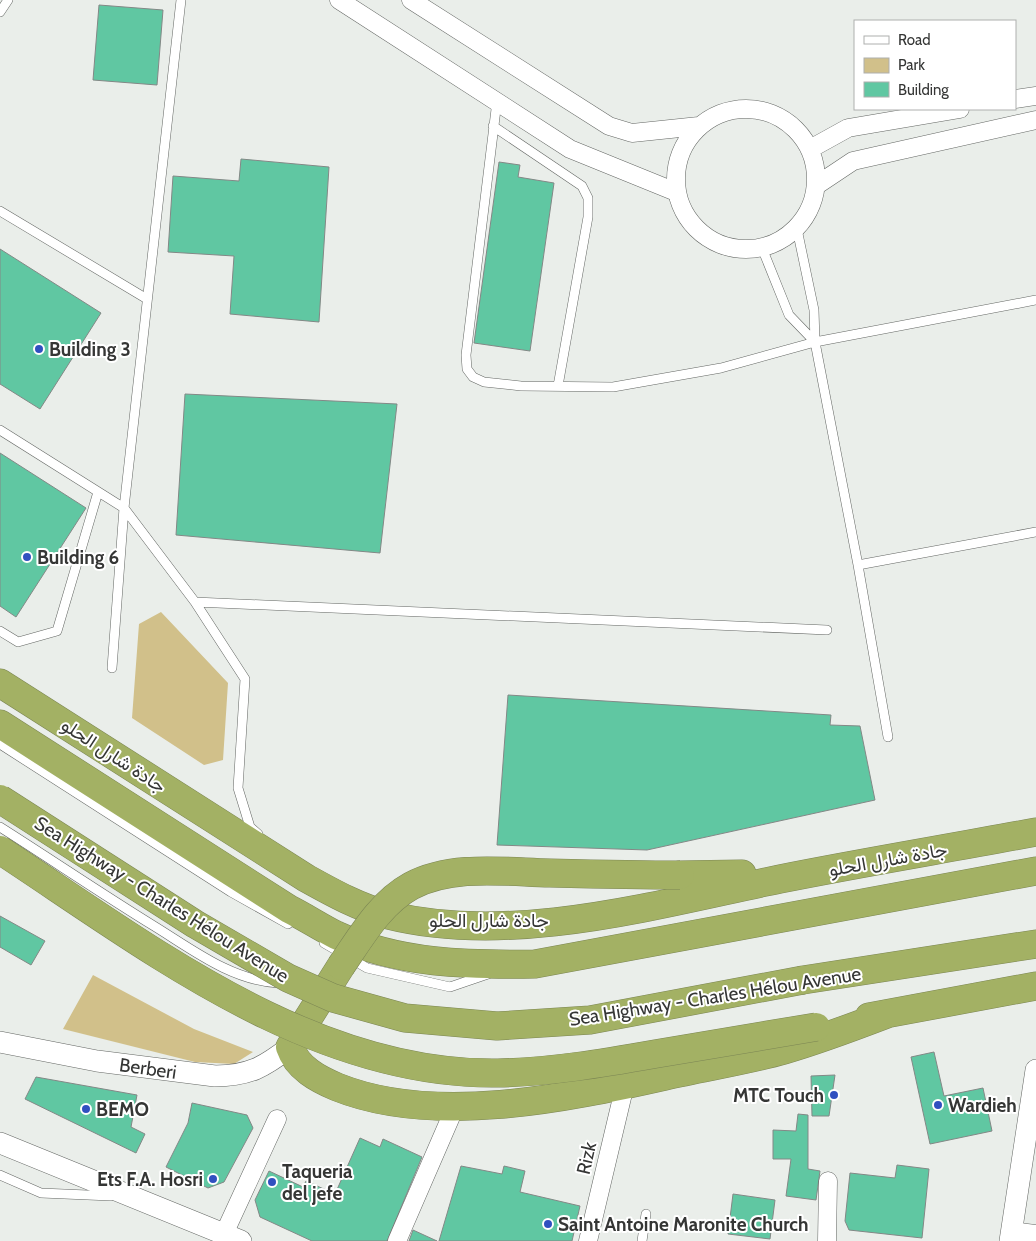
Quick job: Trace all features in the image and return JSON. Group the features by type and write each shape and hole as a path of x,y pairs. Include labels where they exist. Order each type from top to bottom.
{"highway":[{"name":"جادة شارل الحلو","path":"0,682 306,878 350,902 389,915 460,924 519,924 593,917 811,873 1036,832"},
{"name":"جادة شارل الحلو","path":"0,724 289,909 336,935 374,949 425,960 474,965 535,964 1036,871"},
{"name":"Sea Highway - Charles Hélou Avenue","path":"0,799 195,924 288,978 333,998 405,1018 497,1026 590,1020 803,980 1036,944"},
{"path":"0,850 174,964 270,1017 390,1062 430,1068 496,1073 529,1072 616,1061 816,1027 1036,986"},
{"path":"811,873 680,875 486,872 438,876 409,887 394,899 370,924 328,974 290,1047 292,1055 303,1068 323,1081 355,1094 405,1105 456,1105 545,1099 625,1085 782,1050 887,1014"}],"street":[{"path":"339,0 570,149 676,192"},
{"path":"411,0 609,126 632,132 698,126"},
{"path":"1016,99 1036,96"},
{"path":"733,109 753,109 776,115 796,129 810,149 816,166 817,184 814,201 807,216 797,229 781,241 762,248 740,250 717,244 698,231 684,213 676,192 676,168 684,145 698,126 715,115 733,109"},
{"path":"810,149 848,128 954,110"},
{"path":"817,184 853,161 1036,120"},
{"name":"Berberi","path":"0,1042 97,1061 215,1076 229,1076 254,1071 265,1066 290,1047"},
{"path":"1036,1070 1011,1236 1036,1234"},
{"name":"Rizk","path":"588,1241 625,1085"},
{"path":"398,1241 456,1105"},
{"path":"0,1143 233,1237 277,1119"},
{"path":"827,1241 828,1182"}],"lane":[{"path":"0,12 8,0"},
{"path":"112,668 124,508 180,0"},
{"path":"497,102 466,355 467,369 473,377 484,382 521,386 613,387 721,368 814,342 1036,300"},
{"path":"493,126 582,186 588,198 588,217 558,386"},
{"path":"0,211 147,299"},
{"path":"797,229 814,310 814,342 858,565 888,737"},
{"path":"762,248 789,316 798,328 814,342"},
{"path":"0,430 124,508 195,602 245,679 238,788 250,827 306,878"},
{"path":"0,631 18,642 57,631 98,492"},
{"path":"858,565 1036,532"},
{"path":"195,602 827,630"},
{"path":"0,744 231,892 299,930"},
{"path":"0,827 84,883 225,969 246,977 273,983 298,984 328,974"},
{"path":"316,939 367,968 450,987 517,964"},
{"path":"0,1175 41,1193 134,1197"},
{"path":"642,1241 646,1214"}],"green space":[{"path":"161,612 228,683 223,760 204,765 132,718 139,624"},
{"path":"93,975 194,1029 253,1052 234,1064 195,1062 63,1029"}],"building":[{"path":"99,5 163,10 157,85 93,80"},
{"path":"241,159 329,167 319,322 230,314 234,256 168,252 173,176 239,181"},
{"path":"499,162 520,165 518,177 554,183 530,351 474,343"},
{"name":"Building 3","path":"0,249 101,313 40,409 0,384"},
{"path":"185,394 397,404 380,553 176,535"},
{"name":"Building 6","path":"0,453 86,508 16,617 0,606"},
{"path":"508,695 831,715 830,725 860,726 875,800 647,850 497,845"},
{"path":"0,916 45,941 31,965 0,947"},
{"path":"934,1052 944,1096 983,1088 992,1131 930,1144 911,1057"},
{"path":"835,1075 829,1116 812,1116 811,1076"},
{"path":"36,1077 137,1095 131,1127 145,1134 136,1153 25,1099"},
{"path":"192,1103 247,1115 253,1128 224,1182 208,1188 166,1167 188,1123"},
{"path":"798,1114 808,1115 808,1169 820,1171 816,1200 786,1196 791,1159 773,1159 773,1130 796,1131"},
{"path":"360,1138 380,1147 383,1139 422,1157 387,1241 312,1241 260,1217 255,1200 269,1171 303,1187 306,1181 335,1194"},
{"path":"897,1165 929,1169 922,1238 849,1230 845,1221 850,1173 895,1178"},
{"path":"461,1166 502,1174 504,1166 525,1171 520,1192 580,1206 572,1241 439,1241"},
{"path":"733,1194 775,1200 770,1239 728,1234"},
{"path":"413,1230 437,1241 409,1241"}],"place":[{"name":"Building 3","path":"39,349"},
{"name":"Building 6","path":"27,557"},
{"name":"MTC Touch","path":"834,1095"},
{"name":"Wardieh","path":"938,1105"},
{"name":"BEMO","path":"86,1109"},
{"name":"Ets F.A. Hosri","path":"213,1179"},
{"name":"Taqueria del jefe","path":"272,1182"},
{"name":"Saint Antoine Maronite Church","path":"548,1224"}]}
